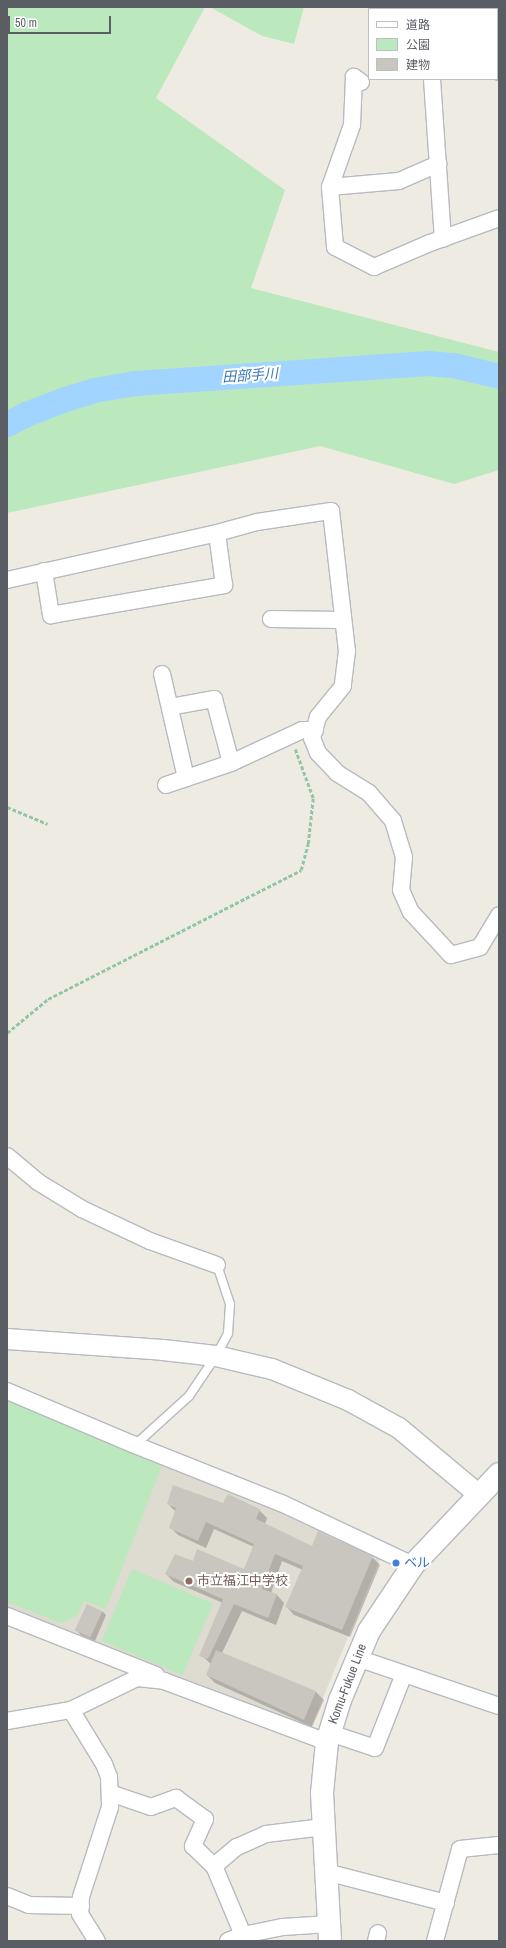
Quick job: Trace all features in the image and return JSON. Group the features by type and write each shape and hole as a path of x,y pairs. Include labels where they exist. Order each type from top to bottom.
{"main road":[{"name":"Komu-Fukue Line","path":"329,1932 322,1793 329,1738 340,1700 357,1658 381,1611 413,1565 499,1474"}],"street":[{"path":"361,82 354,77 352,125 330,187 335,247 374,267 499,218"},
{"path":"432,80 443,239"},
{"path":"330,187 399,181 438,164"},
{"path":"7,580 216,533 257,522 331,511 346,651 343,686 318,717 312,738 318,753 337,772 369,793 393,821 404,857 401,890 411,912 451,955 480,947 499,915"},
{"path":"44,571 51,615 224,585 216,533"},
{"path":"271,619 343,620"},
{"path":"162,674 186,778"},
{"path":"170,707 214,699 231,763"},
{"path":"166,785 231,763 302,730 315,730"},
{"path":"7,1156 38,1182 82,1209 150,1241 217,1265"},
{"path":"7,1339 163,1350 216,1356 272,1369 322,1388 370,1411 399,1428 420,1444 479,1495"},
{"path":"7,1391 135,1445 281,1503 413,1565"},
{"path":"7,1616 158,1675 164,1681"},
{"path":"357,1658 499,1706"},
{"path":"7,1721 71,1710 136,1678 164,1681 329,1738 375,1748 404,1674"},
{"path":"71,1710 104,1764 109,1777 110,1807 81,1897 80,1914 97,1941"},
{"path":"110,1793 151,1806 176,1798 205,1819 193,1846 214,1866 236,1938 283,1927 329,1932"},
{"path":"214,1866 237,1848 266,1834 324,1827"},
{"path":"436,1941 460,1849 499,1845"},
{"path":"326,1872 446,1903"},
{"path":"7,1896 29,1905 81,1906"}],"lane":[{"path":"135,1445 189,1396 216,1356 228,1333 230,1304 217,1265"}],"path":[{"path":"7,1033 48,999 300,870 308,844 313,798 290,736"},
{"path":"7,807 48,824"}],"shaded area":[{"name":"市立福江中学校","path":"7,1396 383,1552 311,1727 294,1727 7,1610"}],"green space":[{"path":"7,7 205,7 156,98 285,190 251,288 499,352 499,470 454,484 320,446 7,513"},
{"path":"210,7 304,7 294,44 262,36"},
{"path":"7,1398 162,1466 106,1609 84,1601 77,1616 60,1623 7,1602"},
{"path":"132,1569 213,1603 183,1675 102,1641"}],"building":[{"path":"173,1485 223,1503 228,1494 260,1509 256,1519 312,1546 318,1531 373,1556 342,1630 285,1607 303,1566 275,1554 262,1589 277,1594 268,1618 234,1604 208,1659 199,1656 223,1599 165,1574 175,1554 193,1561 197,1549 244,1569 254,1544 206,1522 198,1541 169,1528 176,1508 167,1504"},
{"path":"87,1604 102,1611 90,1637 75,1630"},
{"path":"216,1650 316,1691 304,1720 206,1675"}],"waterway":[{"name":"田部手川","path":"7,424 26,414 65,399 94,390 135,383 428,363 453,365 499,376"}],"place":[{"name":"ベル","path":"396,1563"},
{"name":"市立福江中学校","path":"189,1581"}]}
